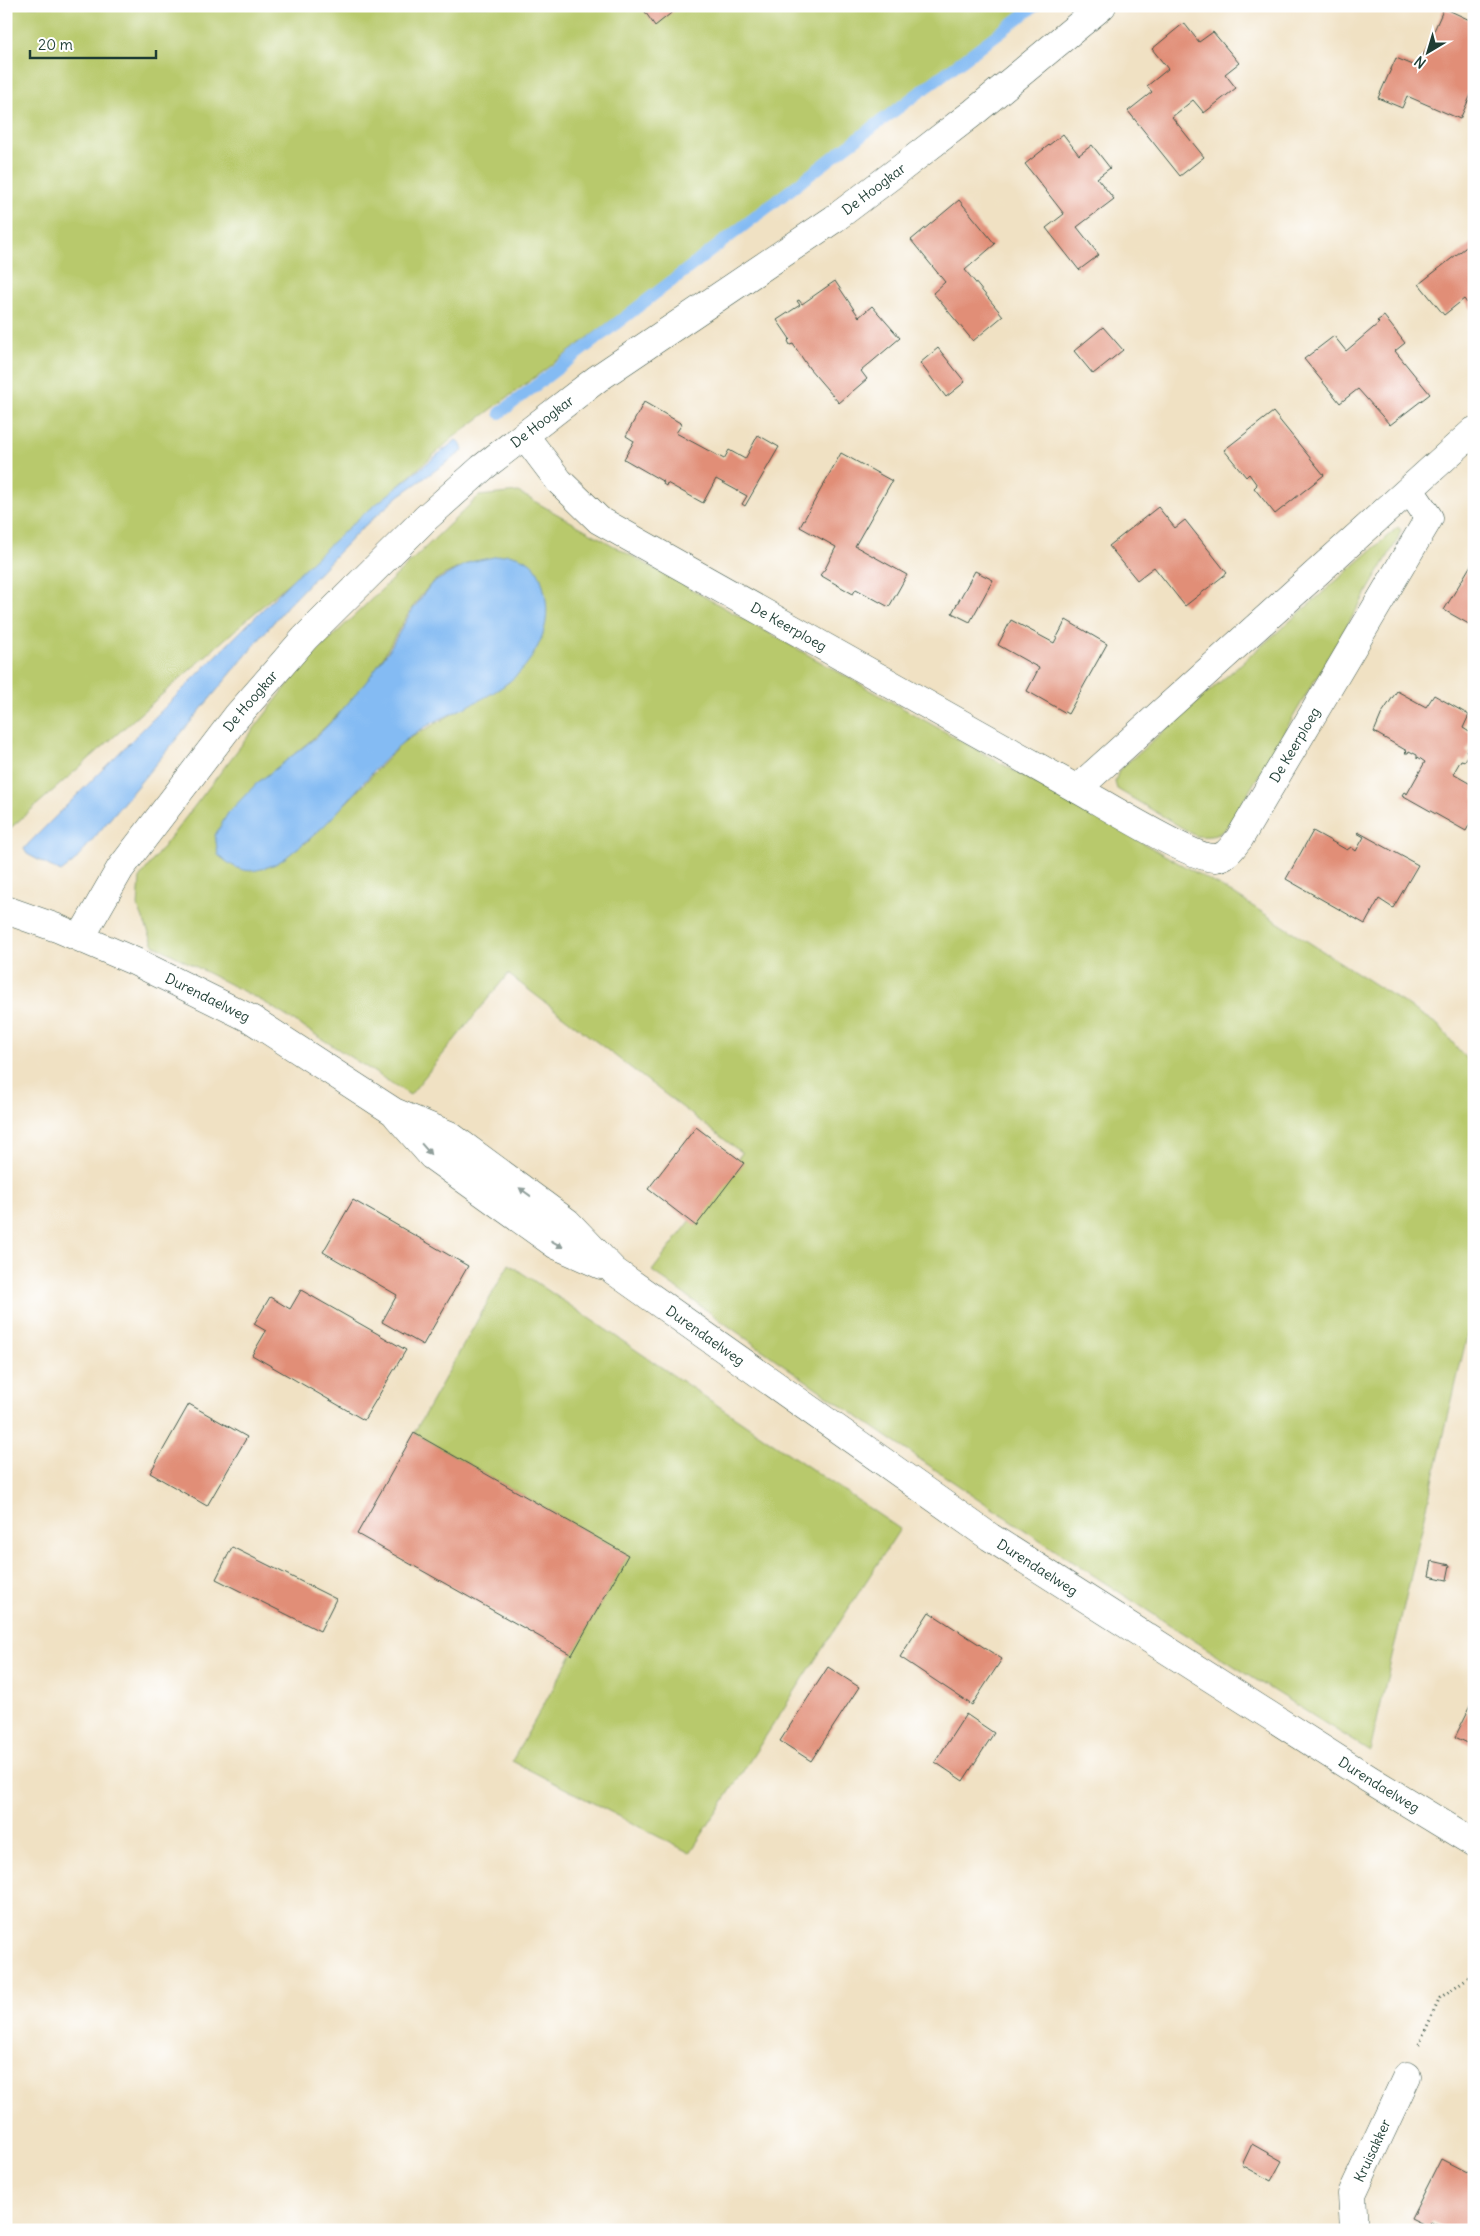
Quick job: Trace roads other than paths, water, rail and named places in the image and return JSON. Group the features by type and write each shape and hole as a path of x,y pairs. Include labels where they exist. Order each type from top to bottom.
{"street":[{"name":"De Hoogkar","path":"81,937 126,861 237,716 299,645 426,518 482,468 596,379 834,218 899,170 1102,6"},
{"path":"1077,789 1474,432"},
{"name":"De Keerploeg","path":"525,436 559,481 599,520 1190,852 1214,858 1226,855 1239,839 1429,518 1410,490"},
{"name":"Durendaelweg","path":"6,910 81,937 251,1019 394,1112 448,1135 567,1222 614,1270 990,1537 1369,1779 1474,1843"},
{"name":"Kruisakker","path":"1354,2230 1352,2194 1407,2076"}],"water":[{"path":"456,440 461,444 463,451 400,495 361,529 287,606 74,862 61,872 27,854 24,849 29,843 298,574 359,518"},
{"path":"508,554 524,559 534,566 538,571 545,594 547,616 543,635 525,666 510,681 493,693 437,721 402,743 324,826 279,862 250,871 232,865 218,855 215,835 228,813 256,784 315,738 336,717 366,682 389,650 411,612 431,584 470,562"}],"waterway":[{"path":"500,413 841,151 1035,6"}]}
